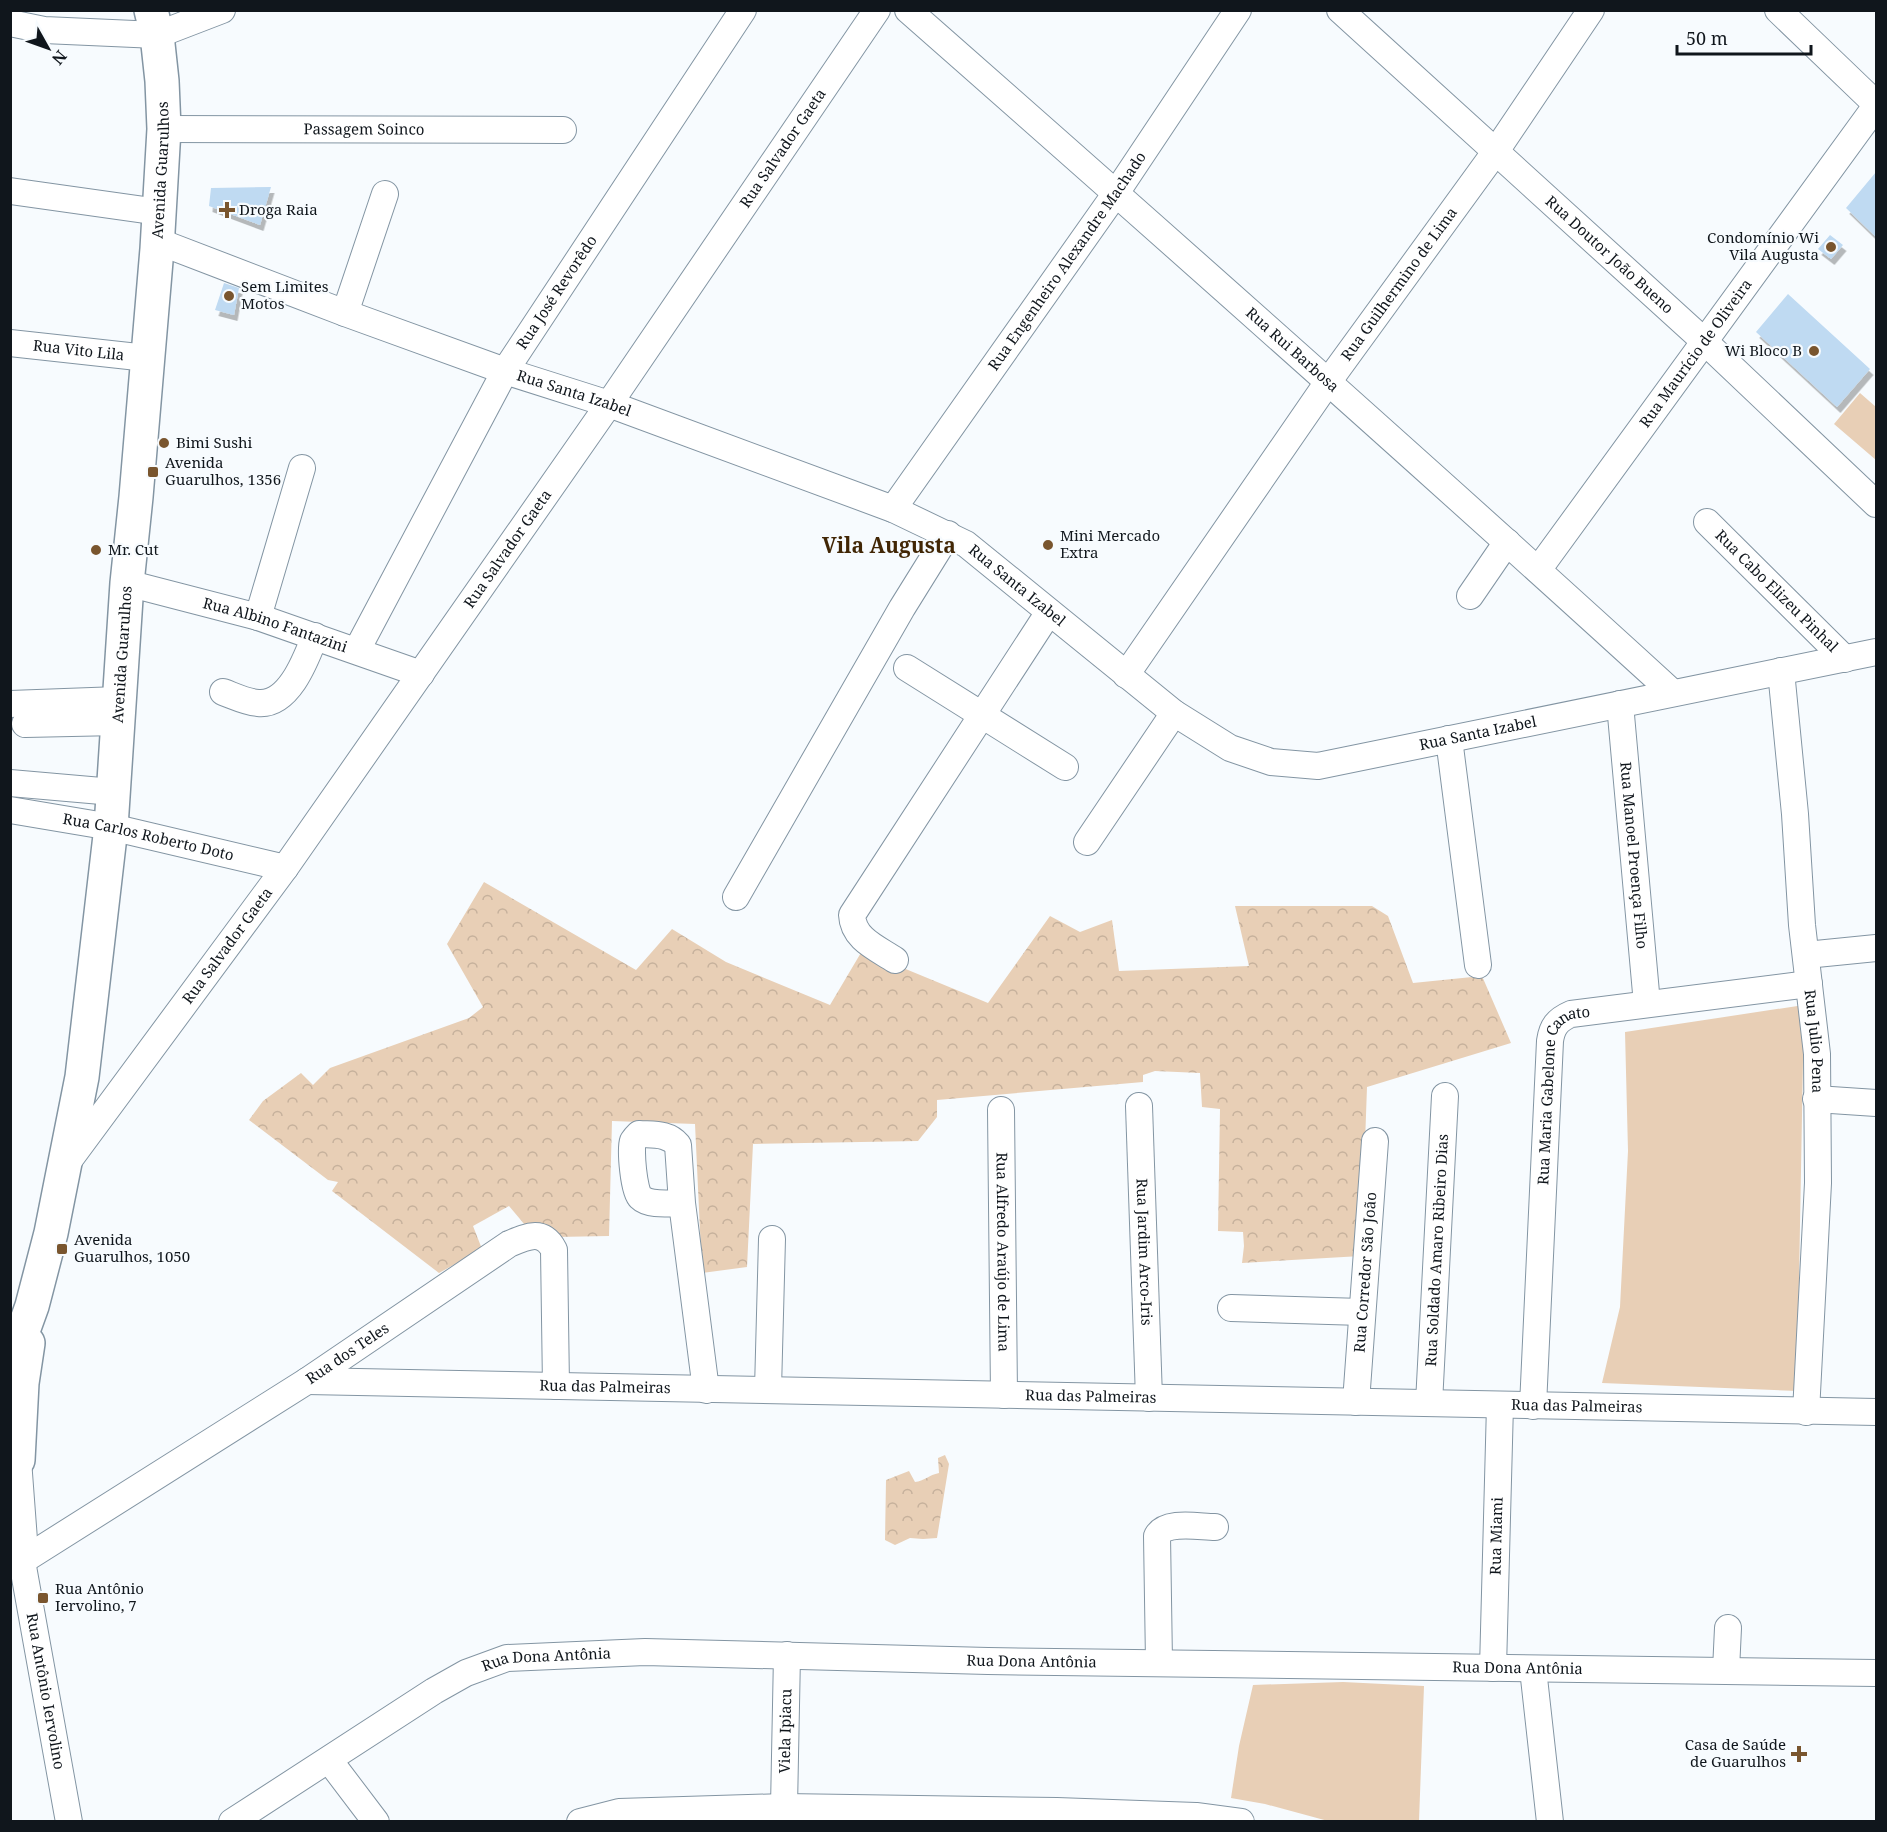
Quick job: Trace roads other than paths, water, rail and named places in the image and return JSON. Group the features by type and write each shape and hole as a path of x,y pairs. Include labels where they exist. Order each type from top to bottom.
{"main road":[{"name":"Avenida Guarulhos","path":"21,1304 51,1233 82,1077 111,827 127,583 136,496 164,129 162,81 154,23"},
{"name":"Avenida Guarulhos","path":"10,1367 21,1304 74,1116"},
{"path":"14,1452 22,1383 21,1304"}],"street":[{"path":"10,22 44,30 154,23 222,10"},
{"name":"Rua José Revorêdo","path":"357,650 505,371 743,10"},
{"name":"Rua Salvador Gaeta","path":"65,1166 285,868 609,404 878,10"},
{"name":"Rua Rui Barbosa","path":"908,10 1328,382 1673,693"},
{"name":"Rua Engenheiro Alexandre Machado","path":"893,509 1116,193 1238,10"},
{"name":"Rua Doutor João Bueno","path":"1340,10 1704,341 1876,504"},
{"name":"Rua Guilhermino de Lima","path":"1126,675 1328,382 1496,151 1592,10"},
{"path":"1779,11 1876,105"},
{"name":"Rua Maurício de Oliveira","path":"1538,570 1876,105"},
{"name":"Passagem Soinco","path":"164,129 563,130"},
{"name":"Rua Santa Izabel","path":"10,191 158,226 345,314 505,371 609,404 893,509 966,544 1174,713 1230,748 1271,762 1318,766 1876,652"},
{"path":"345,314 385,194"},
{"name":"Rua Vito Lila","path":"10,343 147,358"},
{"path":"258,616 302,468"},
{"name":"Rua Cabo Elizeu Pinhal","path":"1707,522 1845,659"},
{"path":"736,897 896,618 948,534"},
{"path":"1470,596 1507,542"},
{"name":"Rua Albino Fantazini","path":"127,583 258,616 421,674"},
{"path":"895,960 858,935 852,915 1049,612"},
{"path":"222,692 260,703 272,701 287,689 298,674 315,636"},
{"path":"907,668 1065,767"},
{"name":"Rua Julio Pena","path":"1781,672 1816,1054 1818,1183 1806,1412"},
{"name":"Rua Manoel Proença Filho","path":"1620,704 1647,1004"},
{"path":"18,714 119,711"},
{"path":"1087,842 1174,713"},
{"path":"1449,739 1478,965"},
{"path":"10,783 113,792"},
{"name":"Rua Carlos Roberto Doto","path":"10,810 111,827 285,868"},
{"path":"1806,955 1876,948"},
{"name":"Rua Maria Gabelone Canato","path":"1533,1406 1551,1032 1557,1023 1570,1014 1809,984"},
{"path":"82,1077 91,1086 104,1090 116,1088 128,1080"},
{"name":"Rua Soldado Amaro Ribeiro Dias","path":"1430,1403 1445,1096"},
{"path":"1816,1099 1876,1103"},
{"name":"Rua Jardim Arco-Iris","path":"1139,1106 1149,1398"},
{"name":"Rua Alfredo Araújo de Lima","path":"1001,1110 1004,1395"},
{"name":"Rua Corredor São João","path":"1356,1402 1374,1142"},
{"path":"682,1203 705,1390"},
{"name":"Rua dos Teles","path":"22,1562 307,1381 509,1244 534,1236 543,1237 554,1250 556,1386"},
{"path":"768,1389 772,1239"},
{"path":"1231,1308 1362,1312"},
{"name":"Rua das Palmeiras","path":"307,1381 1876,1412"},
{"name":"Rua Miami","path":"1493,1668 1500,1405"},
{"name":"Rua Antônio Iervolino","path":"14,1452 24,1531 22,1562"},
{"name":"Rua Antônio Iervolino","path":"10,1521 22,1562 69,1821"},
{"path":"1159,1662 1157,1536 1161,1530 1169,1527 1215,1527"},
{"path":"1726,1671 1728,1628"},
{"name":"Rua Dona Antônia","path":"232,1821 466,1673 507,1658 645,1652 988,1661 1876,1673"},
{"name":"Viela Ipiacu","path":"784,1807 787,1655"},
{"path":"1533,1669 1550,1821"},
{"path":"329,1760 376,1821"},
{"path":"580,1821 619,1812 784,1807 1057,1811 1196,1816 1241,1821"}],"place":[{"name":"Droga Raia","path":"227,210"},
{"name":"Condomínio Wi Vila Augusta","path":"1831,247"},
{"name":"Sem Limites Motos","path":"229,296"},
{"name":"Wi Bloco B","path":"1814,351"},
{"name":"Bimi Sushi","path":"164,443"},
{"name":"Avenida Guarulhos, 1356","path":"153,472"},
{"name":"Mini Mercado Extra","path":"1048,545"},
{"name":"Mr. Cut","path":"96,550"},
{"name":"Avenida Guarulhos, 1050","path":"62,1249"},
{"name":"Rua Antônio Iervolino, 7","path":"43,1598"},
{"name":"Casa de Saúde de Guarulhos","path":"1799,1754"}],"district":[{"name":"Vila Augusta","path":"889,546"}]}
